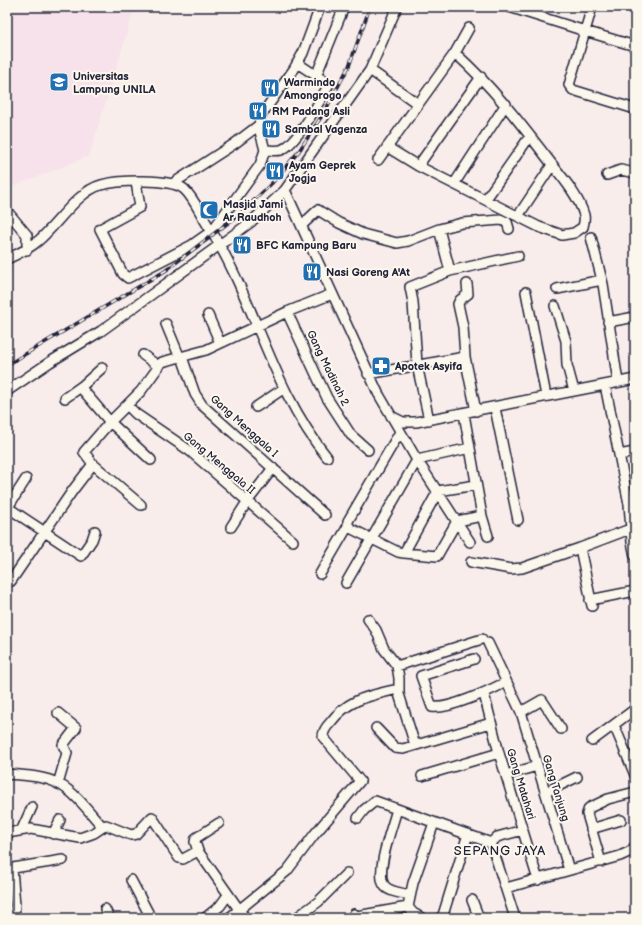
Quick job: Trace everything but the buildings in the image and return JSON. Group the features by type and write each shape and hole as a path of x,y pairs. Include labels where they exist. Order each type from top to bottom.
{"street":[{"path":"136,182 140,207 100,229 126,277 132,276 177,253 212,231 260,165 265,150 259,125 260,117 297,63 320,7"},
{"path":"316,76 344,7"},
{"path":"7,391 50,362 101,331 220,245 251,222 284,190 370,70 397,7"},
{"path":"510,7 528,10 584,31 635,46"},
{"path":"592,7 569,83 570,88 635,109"},
{"path":"378,160 455,53 469,28"},
{"path":"387,147 418,166 539,227 562,235 574,233 583,227 585,218 583,211 552,165 506,104 481,77 455,53"},
{"path":"265,150 280,150 284,148 312,114 329,84 297,63"},
{"path":"370,70 418,104"},
{"path":"418,166 481,77"},
{"path":"454,184 506,104"},
{"path":"172,184 234,144 259,125"},
{"path":"486,199 530,136"},
{"path":"518,216 552,165"},
{"path":"607,175 621,170 635,173"},
{"path":"7,259 27,250 53,227 84,195 95,187 108,184 136,182 172,184 179,186 187,193 220,245 257,326 283,389 315,442 327,457"},
{"path":"284,190 302,225 368,374 390,416 470,542"},
{"path":"302,225 318,210 338,223 363,234 398,243 462,223 501,220 507,222 509,229"},
{"path":"7,211 27,235 27,250"},
{"path":"440,229 450,271"},
{"path":"591,237 602,280 618,382"},
{"path":"429,420 417,365 410,287 450,271 518,256"},
{"path":"557,289 602,280"},
{"path":"467,284 468,294 460,300 458,304 463,327 465,357 476,411"},
{"path":"526,292 546,396"},
{"path":"141,505 93,464 84,452 110,422 141,392 158,366 162,362 181,358 220,343 287,312 332,294"},
{"path":"555,306 566,341 567,365 574,391"},
{"name":"Gang Madinah 2","path":"287,312 327,398 351,435 368,450"},
{"path":"208,315 220,343"},
{"path":"608,322 635,317"},
{"name":"Gang Menggala I","path":"166,324 195,394 202,406 325,515"},
{"path":"143,355 158,366"},
{"path":"368,374 465,357"},
{"path":"66,398 102,368"},
{"path":"390,416 403,422 429,420 635,379"},
{"path":"605,385 619,455 632,505 630,529 635,556"},
{"path":"82,386 84,392 110,422 151,460"},
{"path":"256,407 283,389"},
{"name":"Gang Menggala II","path":"127,405 136,414 190,451 293,541"},
{"path":"495,408 518,520"},
{"path":"464,414 482,516 488,536"},
{"path":"320,574 348,526 348,521 400,432"},
{"path":"346,583 417,460 470,448"},
{"path":"619,455 635,452"},
{"path":"11,581 73,490 93,464"},
{"path":"231,527 247,502 273,468"},
{"path":"26,479 8,509 81,556 92,540 95,531"},
{"path":"438,491 476,485"},
{"path":"404,553 438,491"},
{"path":"348,526 371,540 398,552 437,556 457,521 482,516"},
{"path":"471,562 511,569 522,568 630,529"},
{"path":"580,548 591,603 635,591"},
{"path":"368,619 376,630 384,649 397,666 399,678 398,688 401,703 415,745"},
{"name":"Gang Tanjung","path":"397,666 485,641 521,712 546,792 549,809 569,870"},
{"path":"474,659 421,676 428,700 432,707 436,708 484,694 504,683"},
{"path":"229,918 238,909 287,871 314,835 360,781 323,737 325,729 333,718 350,703 398,688"},
{"name":"Gang Matahari","path":"484,694 499,752 538,880"},
{"path":"521,712 542,700 561,729"},
{"path":"592,741 635,709"},
{"path":"58,713 76,728 63,745 67,753 58,784"},
{"path":"376,728 395,748 403,749 491,723"},
{"path":"614,725 635,775"},
{"path":"422,776 499,752"},
{"path":"506,775 537,766"},
{"path":"7,774 42,778 58,784 70,792 102,826"},
{"path":"546,792 577,777"},
{"path":"601,862 587,814 589,808 608,798 635,792"},
{"path":"358,818 364,810 374,802 492,843"},
{"path":"22,830 32,807"},
{"path":"397,809 381,864 382,879 384,885 390,889 410,895"},
{"path":"7,833 31,829 53,834 84,837 102,826 108,825 131,836 136,834 152,817 179,858 182,859 198,851"},
{"path":"53,834 60,820"},
{"path":"591,829 621,820"},
{"path":"219,823 196,838 195,842 198,851 245,918"},
{"path":"422,918 413,913 408,907 410,895 434,823"},
{"path":"492,843 497,837 523,830"},
{"path":"440,918 443,914 468,834"},
{"path":"492,843 515,918"},
{"path":"506,888 601,862 631,851 635,846"},
{"path":"14,918 15,905 9,869 63,860"},
{"path":"300,917 318,902 347,873"},
{"path":"131,880 150,918"},
{"path":"206,918 220,906 228,895"},
{"path":"472,900 479,918"},
{"path":"354,914 357,916 408,907"},
{"path":"105,909 109,918"}],"shaded area":[{"name":"Universitas Lampung UNILA","path":"7,7 135,7 89,156 7,189"}],"railway":[{"path":"7,365 165,271 241,213 272,183 299,151 325,111 349,66 370,7"}],"place":[{"name":"Universitas Lampung UNILA","path":"59,82"},
{"name":"Warmindo Amongrogo","path":"270,88"},
{"name":"RM Padang Asli","path":"258,111"},
{"name":"Sambal Vagenza","path":"271,129"},
{"name":"Ayam Geprek Jogja","path":"275,171"},
{"name":"Masjid Jami Ar Raudhoh","path":"209,210"},
{"name":"BFC Kampung Baru","path":"242,245"},
{"name":"Nasi Goreng A'At","path":"312,272"},
{"name":"Apotek Asyifa","path":"381,366"}],"district":[{"name":"SEPANG JAYA","path":"500,851"}]}
